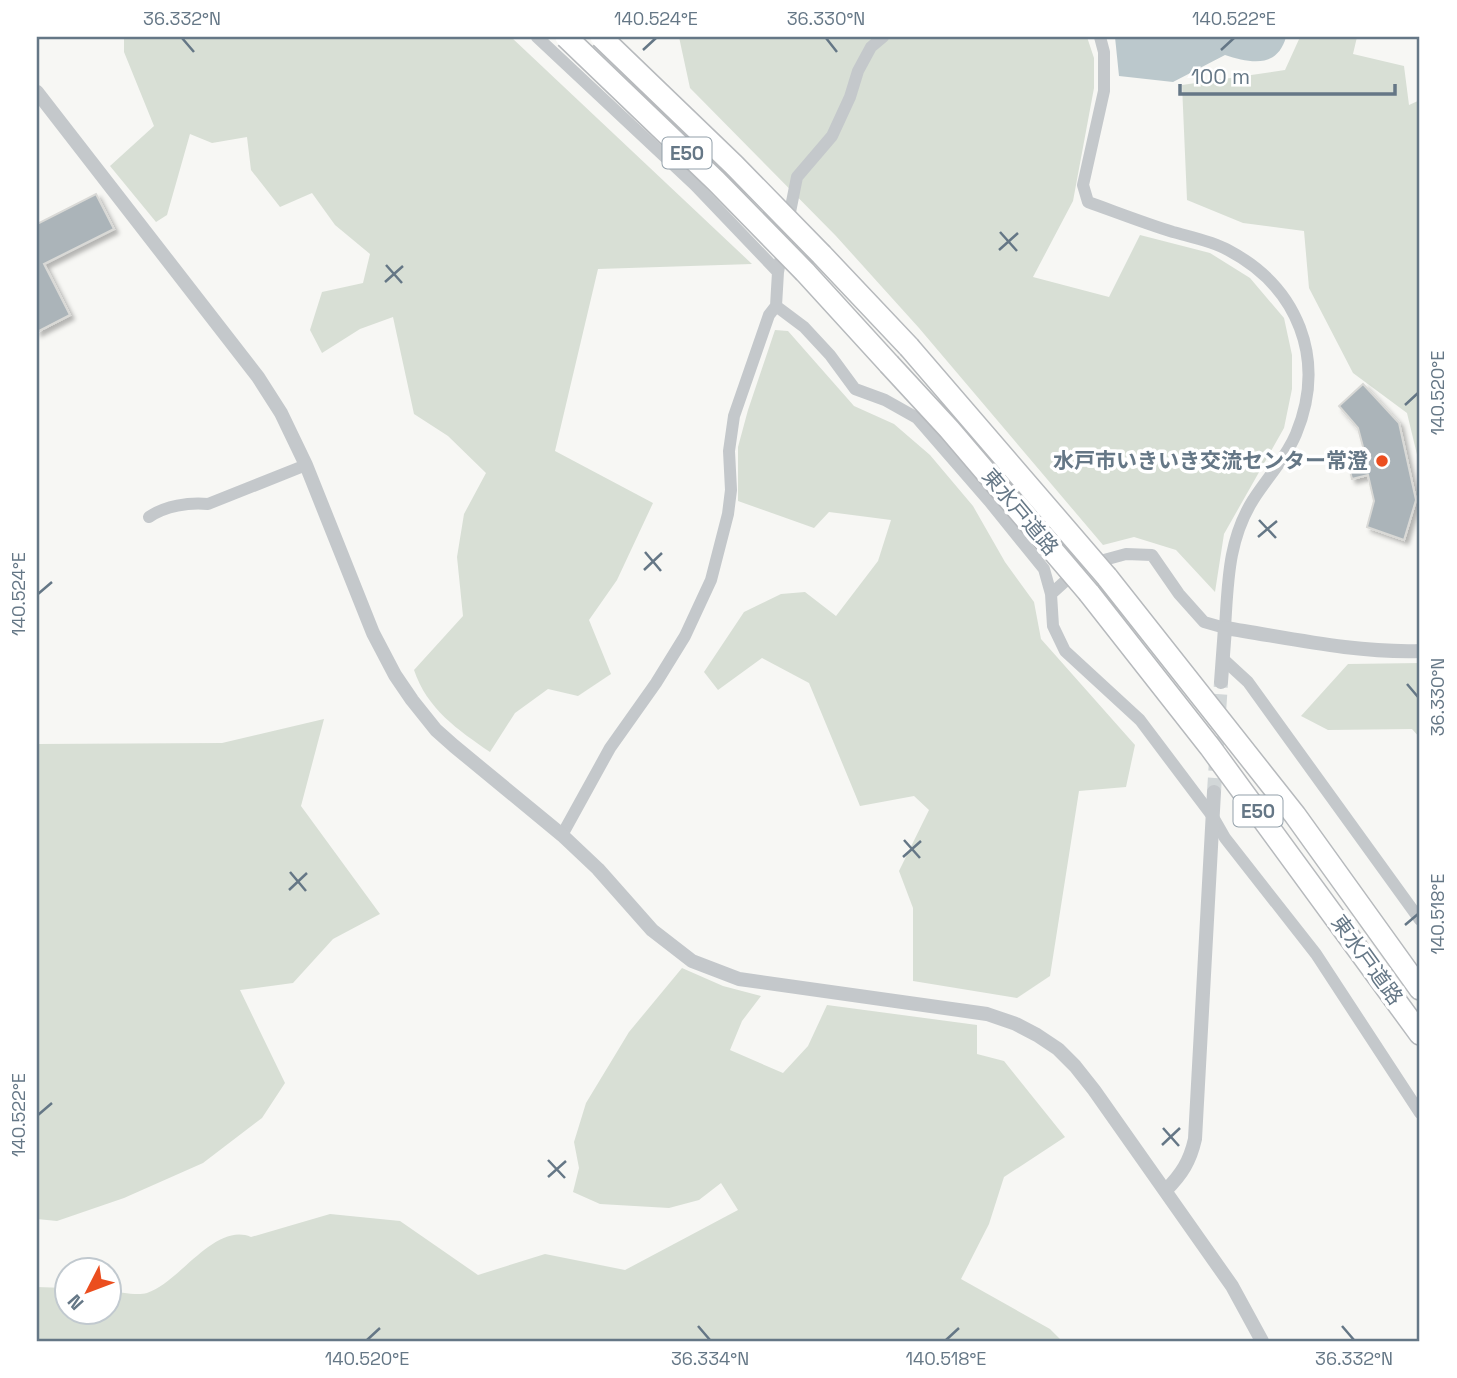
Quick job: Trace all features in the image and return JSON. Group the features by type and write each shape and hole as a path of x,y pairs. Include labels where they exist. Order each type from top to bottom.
{"highway":[{"name":"東水戸道路","path":"566,37 707,172 805,272 949,429 1089,593 1210,747 1420,1034"},
{"name":"東水戸道路","path":"601,37 734,165 909,347 1107,577 1295,815 1420,989"}],"street":[{"path":"537,37 695,186 778,272"},
{"path":"562,835 610,748 685,636 711,580 729,514 729,451 734,416 769,315 776,306 778,272 797,177 832,136 858,71 871,47 883,37"},
{"path":"1100,37 1104,61 1104,90 1083,186 1088,202 1147,224 1226,248 1253,265 1273,282 1290,304 1302,331 1308,356 1309,381 1296,434 1252,501 1236,534 1229,564 1222,682"},
{"path":"37,92 258,377 281,413 306,465 373,633 395,676 436,730 562,835 652,930 674,948 712,970 738,979 775,985 987,1014 1016,1024 1058,1049 1075,1066 1166,1190 1232,1286 1262,1341"},
{"path":"776,306 813,336 855,389 885,400 917,418 989,500 1044,569 1051,594 1053,626 1065,651 1140,720 1213,817 1225,838 1316,954 1420,1113"},
{"path":"149,517 156,512 193,503 208,504 306,465"},
{"path":"1051,594 1082,566 1126,554 1152,555 1179,594 1204,622 1225,628 1350,648 1388,652 1420,651"},
{"path":"1223,659 1248,682 1420,920"},
{"path":"1166,1190 1179,1177 1190,1159 1195,1139 1214,792"}],"shaded area":[{"path":"124,37 511,37 752,264 598,269 555,451 653,503 617,580 589,620 611,674 578,696 548,689 515,713 490,752 455,727 435,707 414,670 463,616 457,557 464,514 486,473 448,436 414,414 393,317 360,329 322,353 310,330 322,292 363,283 370,254 335,225 312,193 280,207 251,170 247,137 212,143 190,134 167,215 156,222 110,166 154,126 124,52"},
{"path":"679,37 1087,37 1094,58 1094,88 1073,201 1033,277 1109,297 1140,235 1210,253 1250,278 1284,318 1292,355 1292,389 1284,428 1224,534 1215,592 1176,550 1134,537 1103,545 919,328 836,236 690,88"},
{"path":"1115,37 1286,37 1282,47 1269,59 1253,61 1225,55 1173,82 1119,76"},
{"path":"1300,37 1357,37 1353,54 1404,66 1409,105 1420,100 1420,467 1407,413 1353,373 1309,288 1304,231 1243,223 1187,200 1182,85 1285,70"},
{"path":"775,330 788,331 854,406 894,424 930,455 973,506 1005,562 1034,602 1041,639 1135,745 1126,787 1079,791 1050,976 1017,998 913,981 913,908 899,871 929,810 914,796 860,806 809,683 762,658 718,690 704,672 744,612 781,594 805,592 836,616 878,561 891,520 829,512 814,528 738,501 738,447"},
{"path":"1420,663 1420,738 1412,729 1328,730 1301,716 1348,664"},
{"path":"324,719 301,806 380,914 333,939 293,983 240,990 285,1083 262,1118 203,1163 124,1198 57,1221 37,1219 37,744 222,743"},
{"path":"682,968 723,986 761,996 742,1021 730,1050 783,1073 808,1046 827,1005 977,1025 977,1054 1004,1061 1065,1137 1004,1177 989,1224 961,1279 1050,1329 1062,1341 37,1341 37,1287 52,1288 52,1326 122,1326 122,1293 143,1294 159,1287 211,1245 224,1238 238,1235 251,1237 330,1214 400,1221 478,1275 545,1254 625,1270 738,1210 721,1183 699,1200 669,1208 600,1204 573,1192 579,1168 574,1142 586,1103 629,1032"}],"building":[{"path":"96,194 114,229 44,264 70,315 37,332 37,224"},
{"name":"水戸市いきいき交流センター常澄","path":"1363,384 1399,423 1416,500 1404,540 1367,527 1374,501 1368,475 1352,479 1348,463 1366,458 1358,428 1339,406"}],"tunnel":[{"path":"1214,792 1221,682"}],"place":[{"name":"水戸市いきいき交流センター常澄","path":"1382,461"}]}
